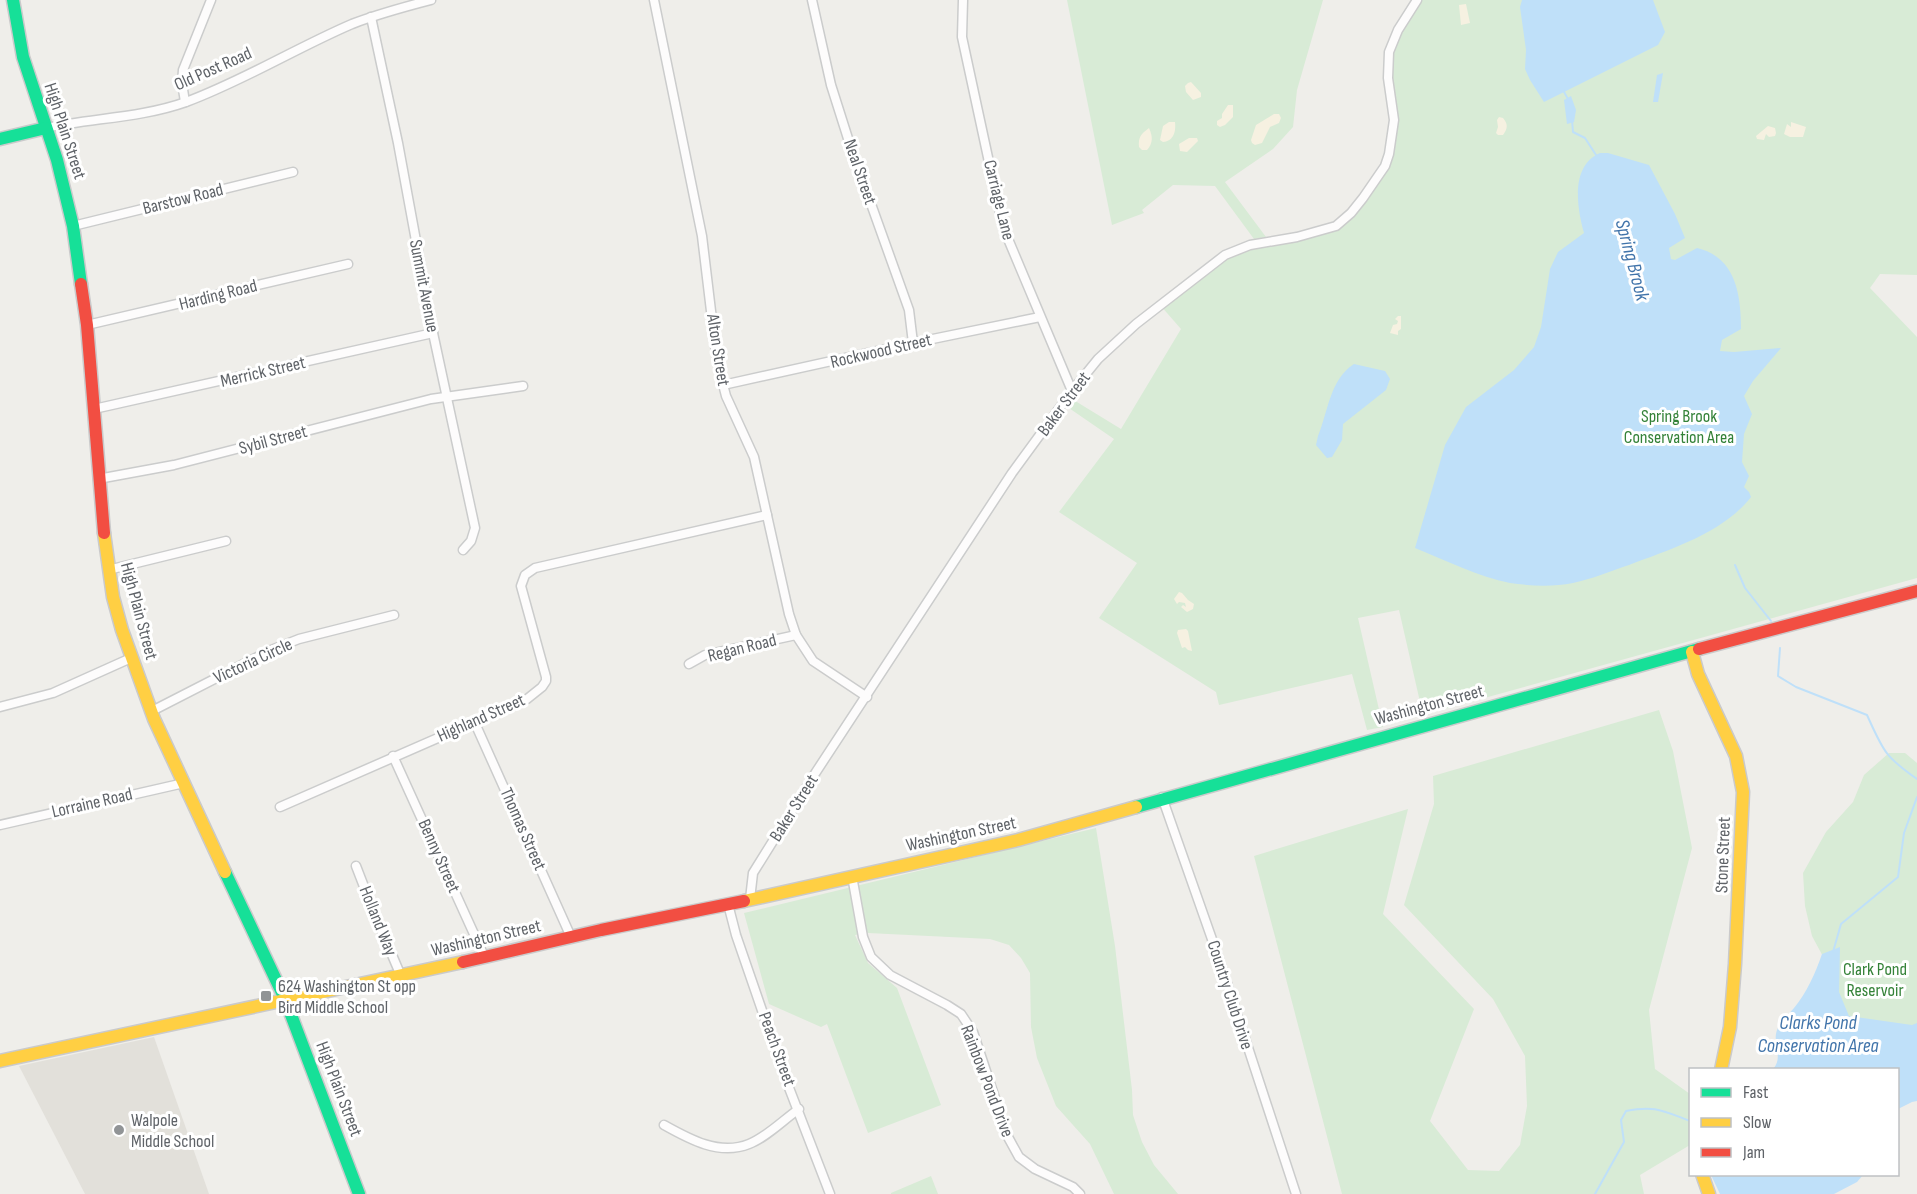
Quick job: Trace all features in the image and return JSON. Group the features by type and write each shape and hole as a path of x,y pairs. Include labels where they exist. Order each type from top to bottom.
{"main road":[{"name":"High Plain Street","path":"13,0 24,57 64,184 73,226 87,325 98,478 113,597 131,658 152,711 285,999 359,1194"},
{"name":"Old Post Road","path":"0,139 46,128"},
{"name":"Washington Street","path":"0,1061 401,976 1018,840 1162,797 1802,620 1917,591"},
{"name":"Stone Street","path":"1692,652 1698,674 1736,756 1743,792 1736,964 1730,1027 1721,1068"},
{"path":"1703,1176 1709,1194"}],"street":[{"path":"185,102 182,83 183,70 211,0"},
{"name":"Old Post Road","path":"46,128 146,112 185,102 230,83 334,32 371,17 431,0"},
{"name":"Alton Street","path":"654,0 702,236 717,361 723,386 754,457 796,635 813,661 867,697"},
{"name":"Neal Street","path":"812,0 831,85 909,310 913,343"},
{"name":"Carriage Lane","path":"963,0 962,37 1007,240 1072,391"},
{"name":"Baker Street","path":"750,899 753,873 816,772 999,493 1072,391 1098,359 1121,336 1225,255 1250,245 1325,230 1336,226 1352,213 1380,174 1389,154 1394,131 1388,78 1389,52 1398,30 1417,0"},
{"name":"Summit Avenue","path":"371,17 398,143 433,333 475,528 471,541 463,550"},
{"name":"Barstow Road","path":"73,226 293,172"},
{"name":"Harding Road","path":"87,325 348,264"},
{"name":"Rockwood Street","path":"723,386 1040,317"},
{"name":"Merrick Street","path":"94,409 433,333"},
{"name":"Sybil Street","path":"98,478 174,465 431,399 523,386"},
{"name":"Highland Street","path":"280,807 531,697 546,681 521,586 529,572 535,568 767,515"},
{"path":"108,570 226,541"},
{"name":"Victoria Circle","path":"152,711 271,650 299,639 394,615"},
{"name":"Regan Road","path":"689,664 705,655 796,635"},
{"path":"0,707 53,693 131,658"},
{"name":"Thomas Street","path":"474,721 572,937"},
{"name":"Benny Street","path":"393,756 484,956"},
{"name":"Lorraine Road","path":"0,825 184,783"},
{"name":"Country Club Drive","path":"1162,797 1220,962 1296,1194"},
{"name":"Holland Way","path":"356,866 401,976"},
{"name":"Rainbow Pond Drive","path":"852,876 863,937 871,957 890,975 961,1014 973,1032 1008,1137 1019,1157 1035,1169 1073,1187 1080,1194"},
{"name":"Peach Street","path":"728,904 736,935 786,1080 830,1194"},
{"path":"664,1125 688,1139 714,1147 739,1147 763,1135 799,1109"}],"shaded area":[{"name":"Walpole Middle School","path":"154,1037 209,1194 85,1194 19,1066"}],"green space":[{"path":"1067,0 1323,0 1297,90 1293,127 1273,149 1225,182 1266,237 1254,239 1215,186 1173,185 1142,210 1144,213 1112,225"},
{"name":"Spring Brook Conservation Area","path":"1417,0 1917,0 1917,275 1880,274 1870,288 1917,337 1917,578 1423,715 1399,610 1358,618 1383,727 1367,730 1352,674 1219,705 1216,692 1099,618 1137,563 1059,512 1114,439 1066,406 1072,399 1121,429 1181,329 1160,305 1225,255 1336,226 1380,174 1391,143 1389,52"},
{"path":"1659,710 1673,751 1692,848 1649,1010 1655,1069 1689,1093 1689,1146 1640,1175 1644,1194 1342,1194 1254,856 1408,809 1383,914 1474,1009 1430,1121 1468,1170 1499,1171 1520,1145 1527,1106 1525,1056 1493,999 1404,905 1434,804 1433,776"},
{"name":"Clark Pond Reservoir","path":"1889,753 1905,753 1917,763 1917,1027 1822,1016 1826,962 1812,936 1805,906 1803,873 1826,832 1853,802 1864,775"},
{"path":"1096,828 1115,946 1133,1115 1142,1142 1154,1165 1178,1194 1114,1194 1090,1144 1056,1106 1037,1058 1031,1027 1030,973 1021,958 1009,945 990,939 868,933 855,935 868,963 897,988 941,1105 868,1133 827,1024 821,1027 769,1004 744,913"},
{"path":"931,1176 938,1194 891,1194 891,1193"}],"sand":[{"path":"1466,4 1470,23 1461,25 1459,5"},
{"path":"1191,82 1201,93 1201,97 1193,100 1186,92 1185,86"},
{"path":"1228,105 1233,105 1233,117 1220,127 1217,121 1222,118"},
{"path":"1274,114 1279,114 1281,118 1279,123 1270,127 1262,143 1255,145 1252,143 1256,125"},
{"path":"1499,117 1503,118 1507,124 1503,135 1496,133"},
{"path":"1169,122 1175,122 1175,132 1170,140 1163,142 1160,140 1163,126"},
{"path":"1791,122 1806,127 1803,137 1790,137 1784,134 1787,124 1791,127"},
{"path":"1768,126 1775,128 1775,136 1769,137 1766,134 1764,140 1757,139 1756,136"},
{"path":"1149,128 1151,142 1147,150 1142,150 1139,147 1140,138"},
{"path":"1189,138 1197,138 1198,141 1187,152 1180,151 1179,144"},
{"path":"1401,316 1401,329 1398,335 1390,333 1393,325 1397,324 1398,321 1395,319"},
{"path":"1179,592 1194,604 1193,609 1187,612 1181,607 1183,605 1186,607 1185,603 1177,604 1174,599"},
{"path":"1186,629 1192,651 1185,647 1182,648 1177,633 1178,630"}],"water":[{"path":"1522,0 1653,0 1665,32 1658,45 1544,102 1525,69 1526,50 1520,7"},
{"path":"1663,73 1658,102 1653,102 1657,75"},
{"path":"1571,96 1576,110 1574,122 1567,124 1564,100"},
{"path":"1600,153 1608,153 1649,165 1685,238 1669,248 1671,259 1675,260 1697,248 1710,253 1728,269 1734,279 1740,303 1741,329 1722,340 1720,351 1781,348 1753,381 1744,396 1752,414 1744,434 1742,462 1749,476 1744,487 1751,497 1726,521 1711,530 1679,546 1629,565 1565,584 1542,586 1510,583 1474,572 1415,548 1445,445 1466,407 1514,370 1534,347 1541,327 1550,269 1558,252 1584,233 1578,200 1580,177 1590,159"},
{"path":"1354,364 1385,371 1390,379 1386,390 1343,424 1342,440 1332,457 1327,458 1316,445 1318,436 1335,387 1346,370"},
{"name":"Clarks Pond Conservation Area","path":"1840,947 1839,992 1849,1016 1912,1025 1917,1023 1917,1101 1899,1108 1899,1068 1774,1068 1778,1060 1777,1030 1803,996 1822,954"},
{"path":"1711,1176 1862,1176 1857,1182 1834,1194 1720,1194"}],"waterway":[{"name":"Spring Brook","path":"1563,90 1569,101"},
{"name":"Spring Brook","path":"1572,120 1573,132 1585,138 1596,155"},
{"name":"Spring Brook","path":"1735,565 1745,588 1771,621"},
{"name":"Spring Brook","path":"1780,648 1778,676 1796,687 1867,715 1886,752 1917,779"},
{"name":"Spring Brook","path":"1833,952 1841,924 1898,877 1904,833 1917,797"},
{"name":"Spring Brook","path":"1595,1194 1624,1142 1621,1120 1626,1111 1652,1109 1689,1121"}],"traffic: fast":[{"path":"13,0 23,57 57,160 73,226 81,284"},
{"path":"0,139 46,128"},
{"path":"1136,807 1699,649"},
{"path":"225,872 285,999 359,1194"}],"traffic: slow":[{"path":"104,533 113,597 122,630 154,719 225,872"},
{"path":"1692,652 1698,674 1736,756 1743,792 1735,964 1730,1027 1721,1068"},
{"path":"744,901 1018,840 1136,807"},
{"path":"0,1061 463,962"},
{"path":"1703,1176 1709,1194"}],"traffic: jam":[{"path":"81,284 87,325 104,533"},
{"path":"1699,649 1917,591"},
{"path":"463,962 601,930 744,901"}],"place":[{"name":"624 Washington St opp Bird Middle School","path":"266,996"},
{"name":"Walpole Middle School","path":"119,1130"}]}
